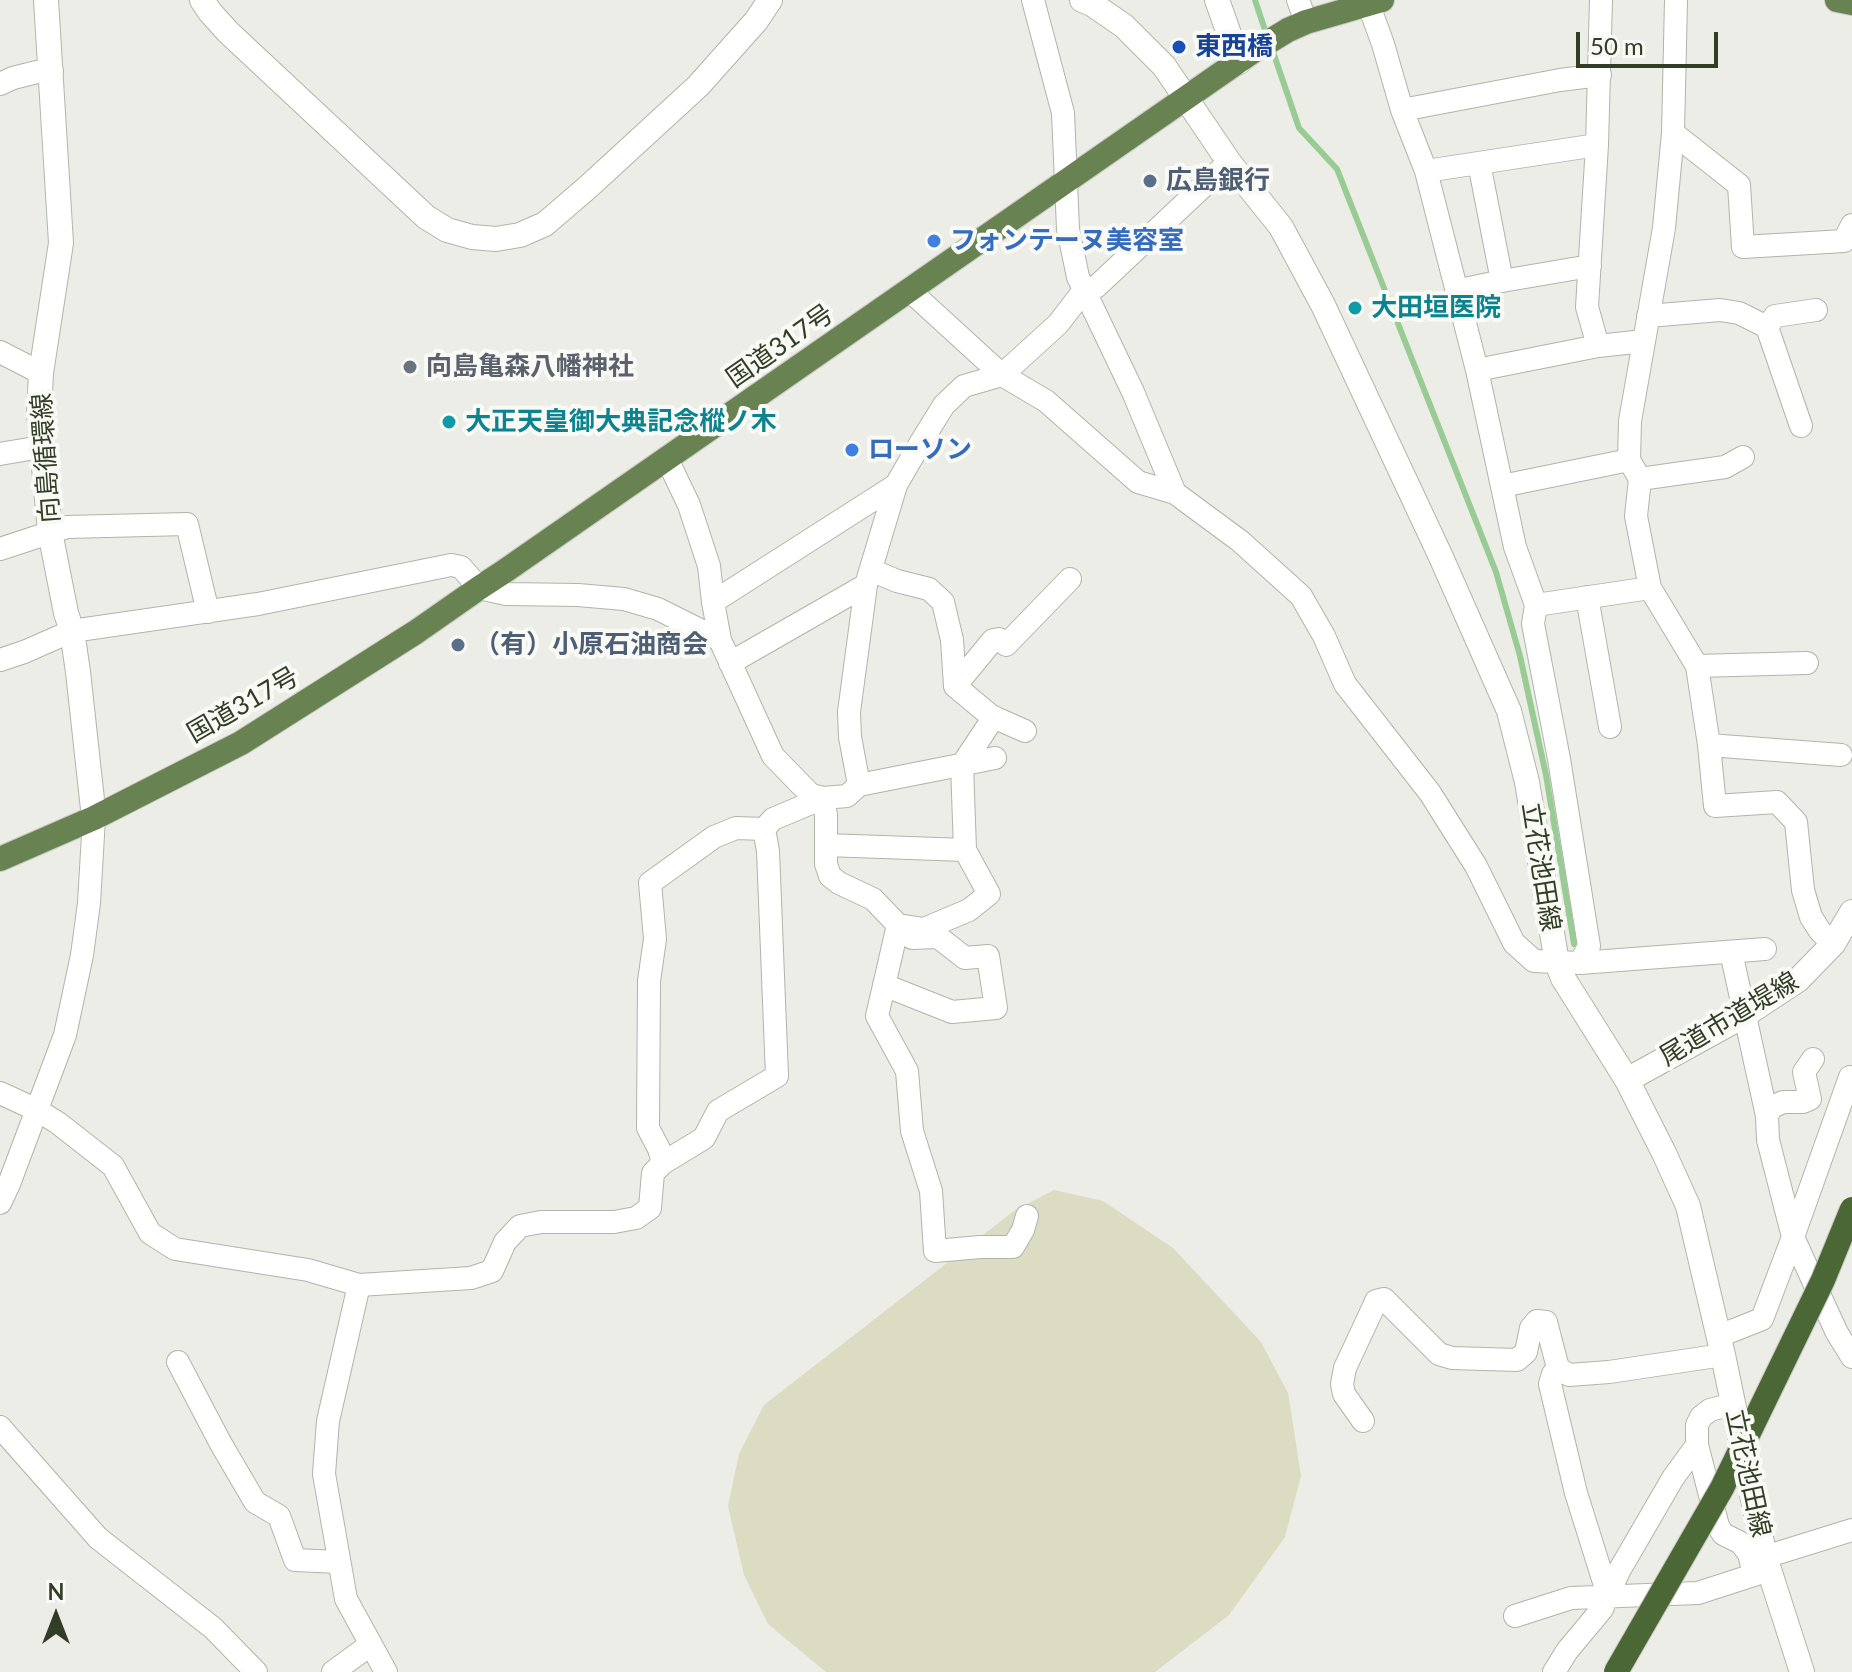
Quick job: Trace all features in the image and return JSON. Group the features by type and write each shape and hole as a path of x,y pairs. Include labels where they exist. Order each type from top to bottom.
{"highway":[{"path":"1837,0 1852,3"},
{"name":"国道317号","path":"0,859 94,818 241,743 416,632 502,573 1067,182 1297,17 1375,2"},
{"path":"1616,1672 1722,1488 1823,1280 1852,1209"}],"main road":[{"name":"向島循環線","path":"46,0 61,243 41,373 39,413 50,532 72,631 94,818"},
{"path":"202,0 225,30 426,217 447,230 496,239 520,235 545,224 588,187 698,86 756,21 770,0"},
{"path":"1082,0 1092,4 1134,36 1164,66 1185,99"},
{"path":"1217,0 1245,57"},
{"name":"立花池田線","path":"1185,99 1229,162 1281,227 1323,305 1509,711 1568,963 1563,978 1627,1080 1688,1206 1721,1346 1763,1567 1802,1672"},
{"name":"尾道市道堤線","path":"1627,1080 1745,1015 1798,980 1833,944 1852,912"}],"street":[{"path":"1033,0 1063,113 1068,229 1078,277 1133,392 1175,493"},
{"path":"1598,346 1587,307 1597,145 1601,0"},
{"path":"1676,0 1673,133 1664,228 1630,421 1636,516 1650,588 1697,666 1715,806 1777,802 1796,822 1803,890 1811,917 1833,944"},
{"path":"1375,2 1402,110 1426,171 1477,370 1515,547 1536,605 1533,624 1559,759 1589,946 1568,963"},
{"path":"0,84 37,72 52,71"},
{"path":"1402,110 1600,75"},
{"path":"1673,133 1739,185 1743,247 1844,241 1852,225"},
{"path":"1426,171 1597,145"},
{"path":"859,785 850,737 849,712 868,577 896,485 944,405 964,386 1002,375 1058,324 1085,289 1096,287 1229,162"},
{"path":"1479,163 1502,281"},
{"path":"1456,291 1590,266"},
{"path":"909,290 1002,375 1046,401 1138,482 1175,493 1240,541 1301,596 1324,636 1345,684 1430,793 1476,866 1514,943 1534,961 1568,963 1765,949"},
{"path":"1648,316 1720,310 1739,313 1767,327 1801,426"},
{"path":"1767,327 1775,316 1816,310"},
{"path":"1477,370 1598,346 1644,341"},
{"path":"0,352 41,373"},
{"path":"0,454 41,447"},
{"path":"1502,486 1635,470 1725,467 1743,457"},
{"path":"667,459 700,535 709,566 720,640 730,663 773,756 811,795 823,798"},
{"path":"713,602 896,485"},
{"path":"0,549 67,527 187,524 208,612"},
{"path":"0,660 72,631 208,612 451,565 461,567 479,588 506,594 624,599 658,609 720,640"},
{"path":"730,663 868,577 897,581 929,589 943,602 952,640 955,686 994,717 1025,731"},
{"path":"955,686 993,640 999,639 1006,645 1070,579"},
{"path":"1536,605 1650,588"},
{"path":"1587,597 1610,727"},
{"path":"1697,666 1807,663"},
{"path":"896,932 924,929 969,910 989,894 965,850 962,765 994,717"},
{"path":"1709,745 1841,755"},
{"path":"764,829 773,819 823,798 847,796 859,785 995,758"},
{"path":"823,798 826,864 830,876 873,899 896,932 877,1016 907,1071 912,1131 931,1191 935,1251 1013,1247 1027,1216"},
{"path":"0,1203 65,1035 82,955 89,903 94,818"},
{"path":"663,1163 648,1128 649,981 655,939 650,883 714,837 736,828 764,829"},
{"path":"0,1093 58,1123 113,1166 150,1233 175,1249 308,1270 359,1285 471,1278 492,1271 505,1242 520,1226 541,1222 614,1222 636,1218 650,1208 653,1173 663,1163 704,1138 718,1111 777,1076 768,851 764,829"},
{"path":"826,845 965,850"},
{"path":"884,985 952,1012 996,1008 988,956 965,958 938,937 896,932"},
{"path":"1731,952 1767,1116 1768,1140 1793,1237 1837,1333 1852,1357"},
{"path":"1767,1116 1772,1107 1783,1102 1810,1099 1804,1072 1813,1059"},
{"path":"1363,1421 1344,1394 1342,1384 1345,1368 1376,1301 1384,1299 1439,1354 1452,1358 1517,1360 1526,1352 1531,1328 1537,1321 1546,1322 1558,1368 1569,1375 1609,1372 1721,1346 1762,1319 1850,1077"},
{"path":"359,1285 328,1421 324,1474 346,1599 386,1672"},
{"path":"178,1362 255,1502 279,1516 295,1560 339,1562"},
{"path":"1558,1368 1550,1384 1576,1493 1608,1595"},
{"path":"1733,1404 1710,1410 1701,1417 1697,1425 1697,1445 1718,1526 1723,1534 1741,1543 1763,1567"},
{"path":"0,1427 98,1538 213,1628 256,1672"},
{"path":"1554,1672 1602,1609 1619,1571 1665,1492 1697,1445"},
{"path":"1515,1616 1571,1598 1698,1593 1852,1530"},
{"path":"333,1672 370,1645"}],"green space":[{"path":"1054,1190 1103,1201 1173,1248 1261,1342 1288,1393 1301,1476 1285,1537 1229,1615 1155,1672 826,1672 768,1624 744,1575 728,1506 739,1454 764,1405 1014,1211"}],"waterway":[{"path":"1255,0 1267,36"},
{"path":"1271,46 1299,128 1337,169 1496,572 1520,656 1546,775 1574,944"}],"place":[{"name":"東西橋","path":"1179,47"},
{"name":"広島銀行","path":"1150,181"},
{"name":"フォンテーヌ美容室","path":"934,241"},
{"name":"大田垣医院","path":"1355,308"},
{"name":"向島亀森八幡神社","path":"410,367"},
{"name":"大正天皇御大典記念樅ノ木","path":"449,422"},
{"name":"ローソン","path":"852,450"},
{"name":"（有）小原石油商会","path":"458,645"}]}
